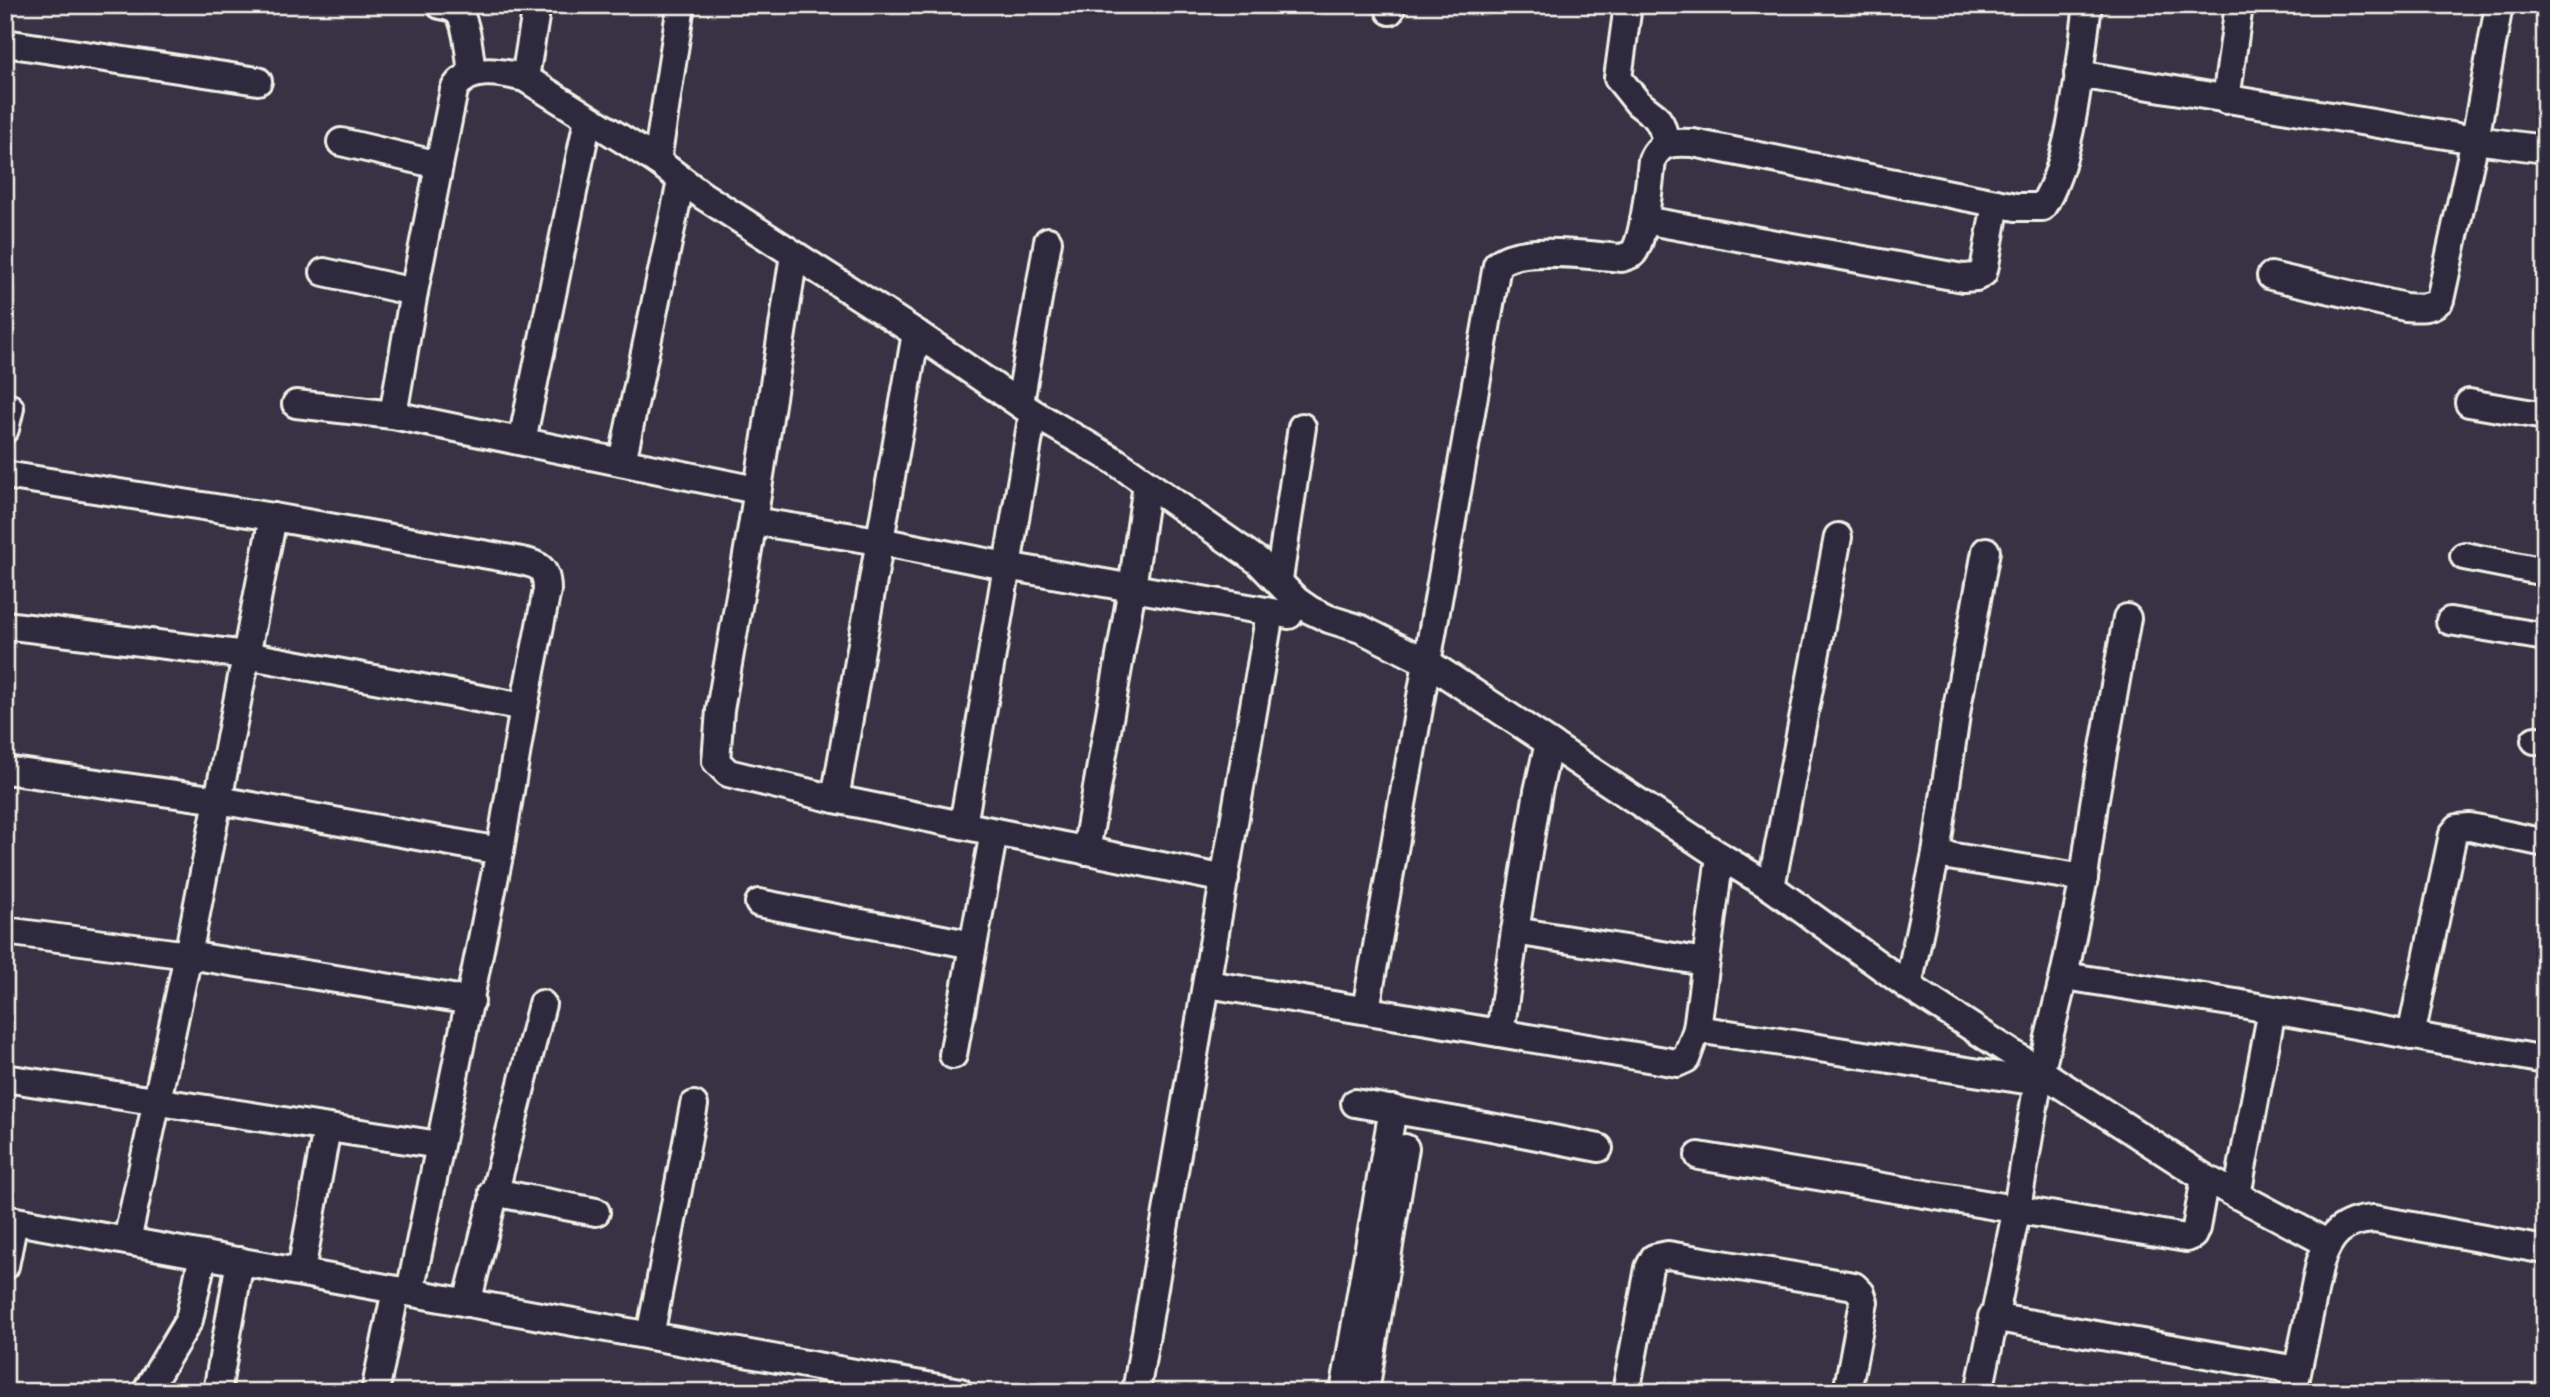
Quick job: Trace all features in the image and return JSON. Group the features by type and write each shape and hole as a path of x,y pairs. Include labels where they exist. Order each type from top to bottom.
{"street":[{"path":"440,5 459,12 472,74"},
{"path":"525,78 537,5"},
{"path":"657,161 681,5"},
{"path":"1628,5 1618,78 1637,103 1656,117 1667,143"},
{"path":"1366,1009 1497,265 1512,255 1538,253 1622,258 1633,254 1638,246 1644,219 1652,160 1655,152 1667,143 1693,143 1996,203 2042,207 2066,148 2088,5"},
{"path":"2226,100 2239,5"},
{"path":"2271,276 2405,307 2435,305 2440,300 2499,5"},
{"path":"5,43 258,81"},
{"path":"393,415 454,90 464,77 472,74 512,74 525,78 657,161 681,181 916,333 1026,408 1115,461 1258,561 1279,579 1297,601 1328,619"},
{"path":"2078,74 2474,140 2545,149"},
{"path":"522,441 588,119"},
{"path":"341,142 439,165"},
{"path":"622,462 681,181"},
{"path":"1644,219 1949,275 1976,277 1983,273 1996,203"},
{"path":"963,825 1006,566 1048,241"},
{"path":"794,255 753,521 720,710 716,761 727,772 835,799 1225,879"},
{"path":"324,272 414,292"},
{"path":"835,799 916,333"},
{"path":"2469,403 2545,416"},
{"path":"296,404 393,415 756,490"},
{"path":"1279,579 1302,427"},
{"path":"5,475 273,517 522,561 542,569 547,577 547,590 471,1001 403,1291 375,1392"},
{"path":"1086,851 1132,588 1147,484"},
{"path":"127,1241 188,955 273,517"},
{"path":"753,521 879,541 1270,613 1328,619 1361,629 1427,662 1771,887 2039,1076 2205,1178 2327,1243"},
{"path":"1771,887 1838,537"},
{"path":"1908,986 1936,854 1957,708 1986,551"},
{"path":"2464,556 2545,572"},
{"path":"1136,1392 1270,613"},
{"path":"1979,1392 1992,1317 2017,1208 2039,1076 2064,976 2084,878 2094,804 2127,618"},
{"path":"2450,621 2545,637"},
{"path":"5,625 247,655 524,708"},
{"path":"1500,1033 1538,791 1549,744"},
{"path":"5,770 219,800 500,851"},
{"path":"2411,1036 2453,834 2458,828 2470,827 2545,843"},
{"path":"953,1055 994,832"},
{"path":"1936,854 2084,878"},
{"path":"1208,984 1677,1063 1686,1059 1697,1029 1720,856"},
{"path":"758,903 973,945"},
{"path":"1515,930 1705,962"},
{"path":"5,931 188,955 471,1001"},
{"path":"2064,976 2272,1010 2545,1060"},
{"path":"467,1303 542,1004"},
{"path":"2237,1195 2272,1010"},
{"path":"1697,1029 2039,1076"},
{"path":"5,1078 439,1144"},
{"path":"1355,1103 1599,1149"},
{"path":"650,1336 694,1105"},
{"path":"1344,1392 1402,1111"},
{"path":"1365,1392 1402,1111"},
{"path":"301,1272 327,1128"},
{"path":"1699,1156 2186,1238 2193,1235 2196,1228 2205,1178"},
{"path":"493,1192 596,1212"},
{"path":"1992,1317 2295,1381 2315,1279 2327,1243 2354,1220 2374,1219 2545,1250"},
{"path":"5,1266 10,1220 960,1392"},
{"path":"146,1392 189,1320 203,1255"},
{"path":"1626,1392 1649,1268 1654,1258 1668,1255 1854,1286 1861,1293 1864,1303 1846,1392"},
{"path":"217,1392 240,1261"}]}
